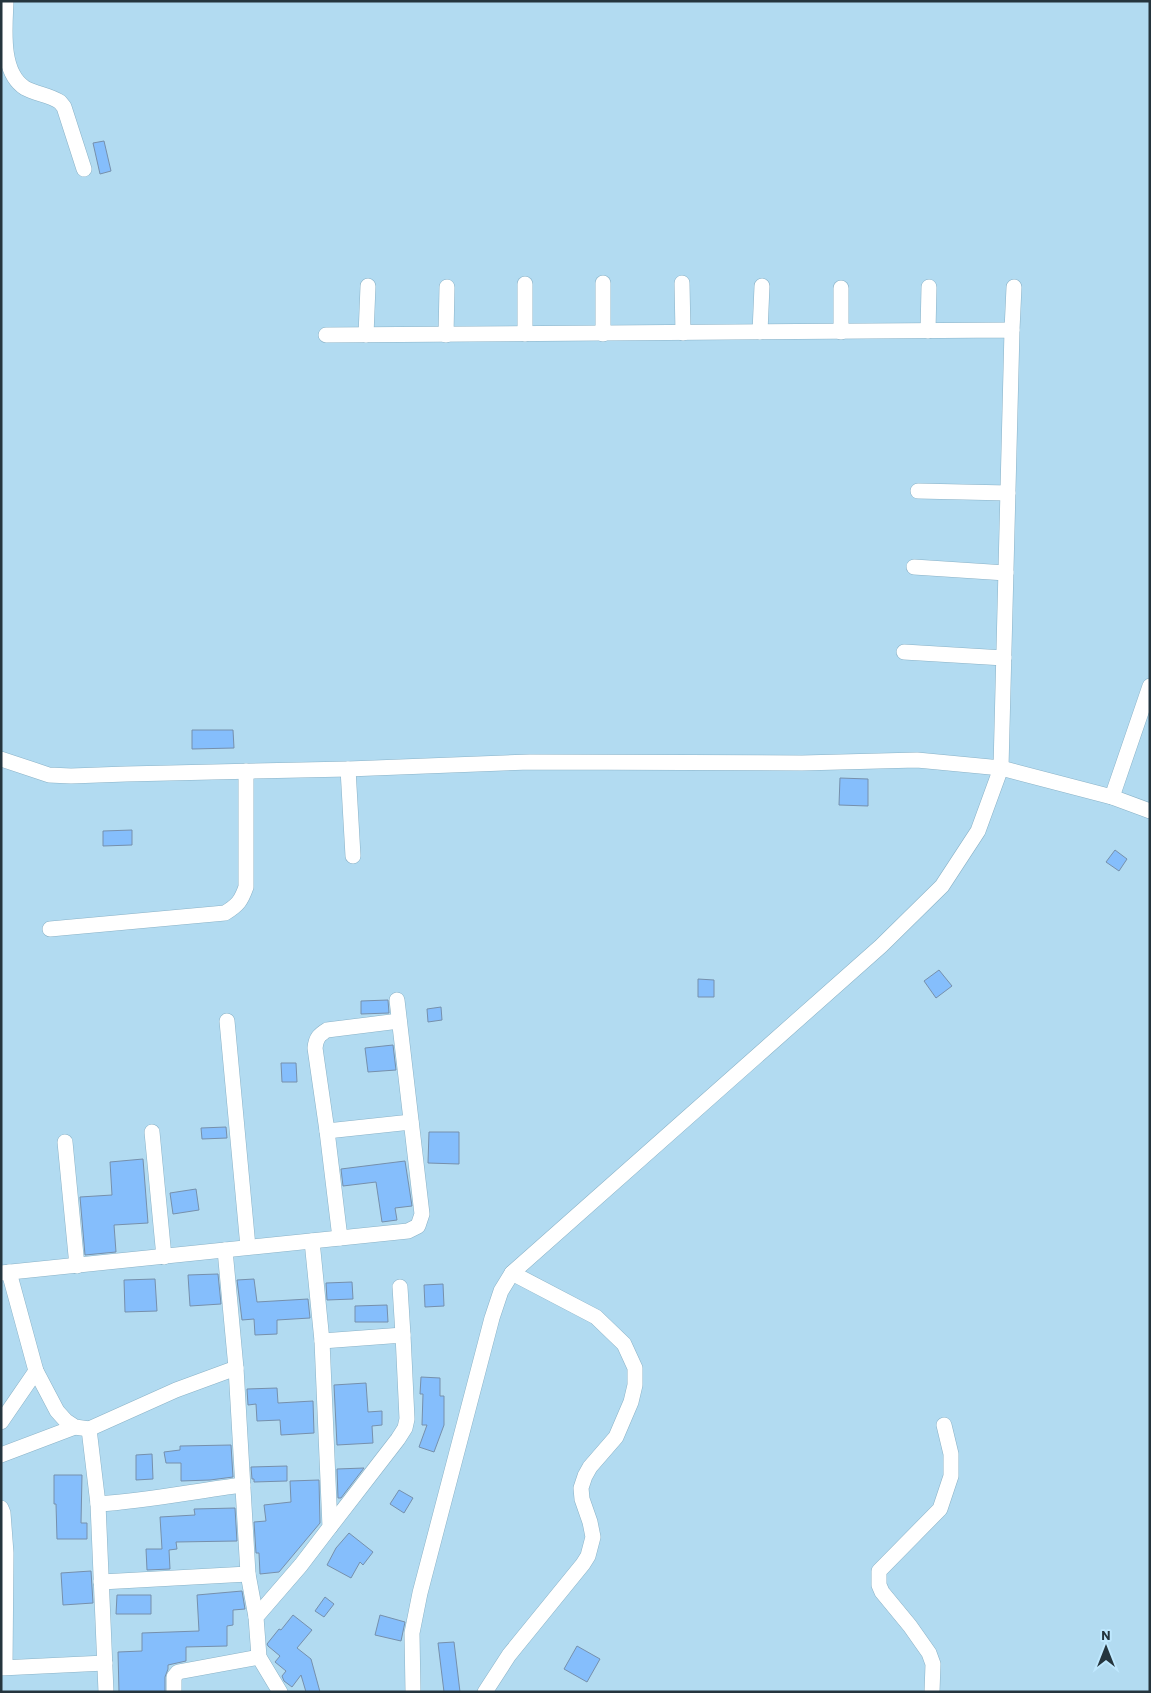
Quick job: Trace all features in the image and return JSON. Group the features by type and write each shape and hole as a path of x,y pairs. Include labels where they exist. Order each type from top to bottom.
{"street":[{"path":"6,1 5,59 9,70 24,88 60,102 64,107 84,169"},
{"path":"603,283 603,334"},
{"path":"525,284 525,334"},
{"path":"682,284 683,333"},
{"path":"366,335 368,286"},
{"path":"760,332 762,286"},
{"path":"446,335 447,287"},
{"path":"928,331 929,287"},
{"path":"412,1692 412,1633 420,1593 492,1318 501,1291 512,1273 881,946 942,886 978,831 1001,768 1014,287"},
{"path":"841,288 841,332"},
{"path":"326,335 1012,330"},
{"path":"918,490 1008,493"},
{"path":"914,567 1006,573"},
{"path":"904,652 1004,658"},
{"path":"1112,798 1150,686"},
{"path":"1,759 49,775 71,776 530,762 802,763 917,760 1001,768 1112,798 1150,811"},
{"path":"348,769 354,856"},
{"path":"50,929 225,912 236,907 242,899 246,887 246,771"},
{"path":"82,1428 66,1422 57,1411 36,1371 5,1272 408,1231 418,1226 422,1214 397,1000"},
{"path":"227,1021 248,1247"},
{"path":"340,1238 315,1048 316,1040 320,1034 327,1030 399,1021"},
{"path":"327,1131 411,1122"},
{"path":"152,1132 164,1257"},
{"path":"65,1142 77,1266"},
{"path":"312,1241 322,1341 330,1527"},
{"path":"225,1250 236,1368 248,1574 256,1617 259,1657 280,1692"},
{"path":"485,1692 499,1668 588,1556 593,1537 582,1499 581,1488 590,1467 616,1437 631,1402 635,1385 635,1368 624,1344 596,1317 512,1273"},
{"path":"256,1617 301,1565 405,1428 407,1419 400,1287"},
{"path":"322,1341 403,1335"},
{"path":"1,1454 82,1428 236,1368"},
{"path":"1,1422 36,1371"},
{"path":"932,1692 933,1664 929,1653 882,1592 879,1585 879,1571 940,1509 951,1476 951,1454 944,1425"},
{"path":"82,1428 98,1504 106,1692"},
{"path":"98,1504 135,1501 243,1485"},
{"path":"1,1508 4,1521 6,1553 3,1667 105,1663"},
{"path":"101,1582 248,1574"},
{"path":"174,1692 174,1677 178,1672 259,1657"}],"building":[{"path":"104,141 111,171 100,174 93,143"},
{"path":"192,730 233,730 234,748 192,749"},
{"path":"840,778 868,779 868,806 839,805"},
{"path":"132,830 132,845 103,846 103,831"},
{"path":"1115,850 1127,859 1119,871 1106,862"},
{"path":"939,970 952,986 936,998 924,981"},
{"path":"698,979 714,980 714,997 698,997"},
{"path":"388,1000 389,1013 361,1014 361,1001"},
{"path":"441,1007 442,1020 428,1022 427,1009"},
{"path":"393,1045 396,1070 368,1072 365,1048"},
{"path":"281,1063 296,1063 297,1082 282,1082"},
{"path":"226,1127 227,1138 202,1139 201,1128"},
{"path":"429,1132 459,1132 459,1164 428,1163"},
{"path":"143,1159 148,1223 114,1225 116,1252 85,1255 80,1197 112,1195 110,1162"},
{"path":"405,1161 412,1206 395,1208 397,1220 382,1222 376,1182 343,1186 341,1169"},
{"path":"196,1189 199,1210 173,1214 170,1193"},
{"path":"218,1274 221,1304 190,1306 188,1275"},
{"path":"155,1279 157,1311 125,1312 124,1280"},
{"path":"254,1279 257,1302 308,1299 310,1318 277,1320 277,1334 255,1335 254,1319 242,1320 237,1280"},
{"path":"352,1282 353,1299 327,1300 326,1283"},
{"path":"443,1284 444,1306 425,1307 424,1285"},
{"path":"387,1305 388,1322 355,1322 355,1306"},
{"path":"421,1377 440,1378 440,1396 444,1396 444,1425 434,1452 419,1447 427,1425 422,1425 423,1394 420,1394"},
{"path":"366,1383 368,1412 382,1411 382,1425 372,1426 373,1443 337,1445 334,1385"},
{"path":"277,1388 278,1403 313,1401 314,1433 281,1435 280,1420 257,1421 256,1404 248,1405 247,1389"},
{"path":"231,1445 233,1477 181,1481 181,1463 166,1463 164,1452 180,1450 180,1446"},
{"path":"152,1454 153,1479 136,1480 136,1455"},
{"path":"287,1466 287,1481 254,1482 254,1479 252,1479 251,1467"},
{"path":"364,1468 341,1498 338,1498 337,1469"},
{"path":"54,1475 82,1475 81,1523 87,1523 87,1539 57,1539"},
{"path":"319,1480 320,1523 279,1572 260,1574 259,1553 256,1553 254,1522 266,1521 264,1505 291,1502 290,1481"},
{"path":"399,1490 413,1498 404,1513 390,1504"},
{"path":"235,1508 237,1541 176,1542 177,1549 169,1550 170,1569 147,1570 146,1549 162,1549 160,1517 195,1515 194,1509"},
{"path":"349,1533 373,1552 363,1565 360,1562 351,1578 327,1565 336,1548"},
{"path":"91,1571 93,1603 63,1605 61,1573"},
{"path":"242,1591 245,1609 233,1610 233,1625 227,1626 227,1646 186,1647 186,1661 168,1665 165,1677 165,1692 119,1692 118,1652 142,1651 142,1633 199,1631 197,1595"},
{"path":"117,1595 151,1595 151,1614 116,1614"},
{"path":"325,1597 334,1604 324,1617 315,1611"},
{"path":"293,1615 312,1630 297,1648 311,1659 320,1692 306,1692 301,1675 292,1687 284,1681 282,1676 286,1671 275,1662 280,1656 267,1644"},
{"path":"380,1615 405,1622 401,1641 375,1635"},
{"path":"454,1642 460,1692 444,1692 438,1643"},
{"path":"577,1646 600,1659 587,1682 564,1669"}]}
